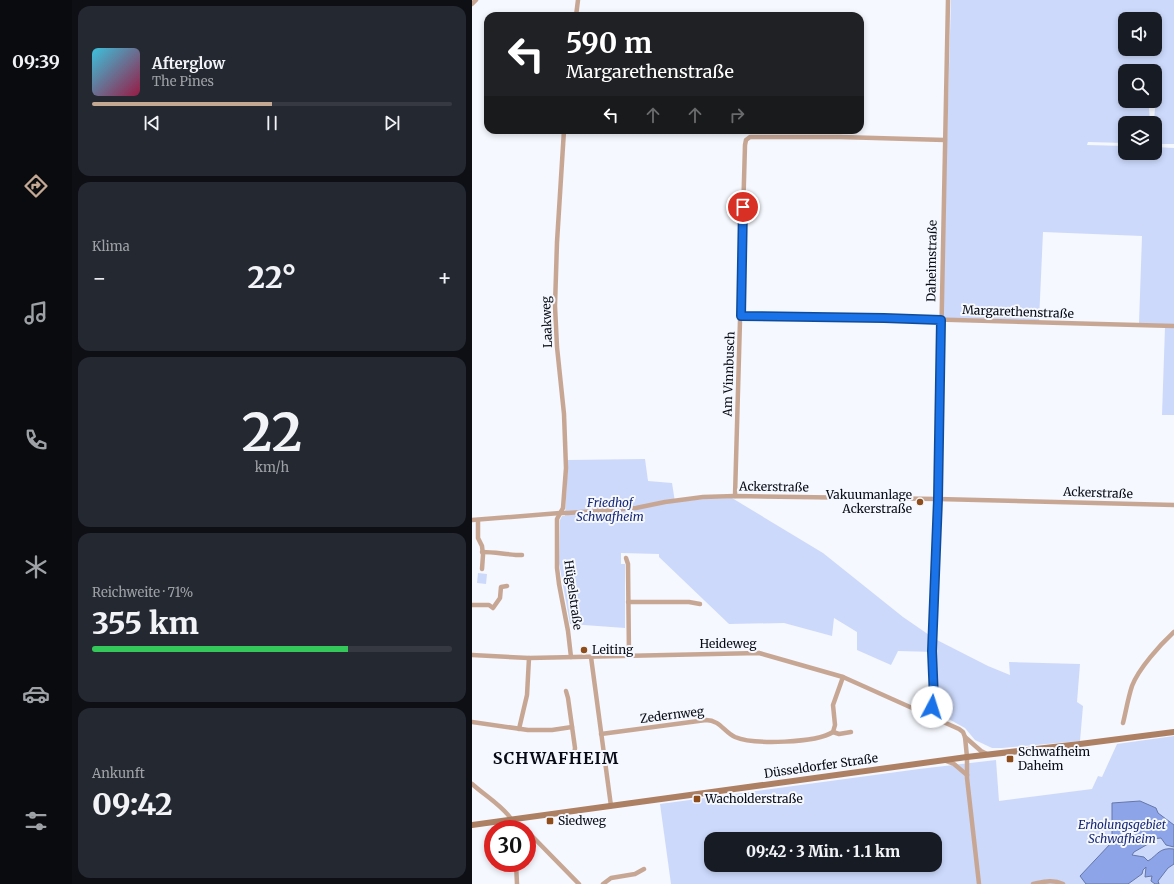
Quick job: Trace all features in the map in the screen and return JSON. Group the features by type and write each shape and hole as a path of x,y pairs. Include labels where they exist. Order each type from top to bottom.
{"main road":[{"name":"Düsseldorfer Straße","path":"511,820 967,757 1174,732"},
{"name":"Düsseldorfer Straße","path":"472,825 484,823"}],"street":[{"path":"472,4 476,0"},
{"path":"576,12 578,0"},
{"name":"Daheimstraße","path":"930,715 934,699 932,651 938,499 948,0"},
{"name":"Laakweg","path":"560,513 563,508 566,446 557,347 555,306 557,242 564,134"},
{"name":"Am Vinnbusch","path":"735,496 746,140 750,137 825,137 945,140"},
{"name":"Margarethenstraße","path":"741,316 884,318 1174,326"},
{"name":"Ackerstraße","path":"472,520 636,508 665,502 703,497 735,496 1174,505"},
{"name":"Hügelstraße","path":"560,513 557,519 557,568 571,657"},
{"path":"478,520 478,538 482,546 483,555 482,569"},
{"path":"482,552 522,556"},
{"path":"626,558 628,564 629,656"},
{"path":"472,605 489,605 494,608 500,598 501,587 507,586"},
{"path":"628,602 689,602 700,604"},
{"path":"1123,723 1132,686 1139,673 1165,640 1174,632"},
{"name":"Heideweg","path":"472,655 529,658 760,653 843,677 930,715 959,729 963,732 964,737 981,751 989,755"},
{"path":"591,656 611,806"},
{"path":"519,729 527,695 529,658"},
{"path":"834,732 835,725 833,705 843,677"},
{"path":"566,691 575,748 574,756"},
{"name":"Zedernweg","path":"601,734 706,720 717,722 737,738 770,742 816,738 834,732 839,734 851,732"},
{"path":"472,722 528,730 572,727"},
{"path":"964,737 979,884"},
{"path":"946,761 954,764 967,775"},
{"path":"472,784 496,803 511,820"},
{"path":"536,840 579,884"},
{"path":"603,884 611,878 635,874 644,869"},
{"path":"517,872 518,884"},
{"path":"1033,884 1047,881 1063,884"}],"green space":[{"path":"951,0 1174,0 1174,144 1162,144 1162,116 1154,116 1155,108 1162,108 1162,64 1118,64 1118,108 1149,108 1150,116 1118,116 1118,143 1088,142 1087,145 1118,146 1118,160 1162,160 1162,147 1174,148 1174,325 1139,324 1142,236 1043,232 1039,321 944,318 942,314"},
{"path":"1165,327 1174,328 1174,415 1162,415"},
{"name":"Friedhof Schwafheim","path":"645,459 648,481 672,483 675,502 732,498 823,553 903,617 935,639 988,666 1010,675 1009,662 1080,664 1077,702 1083,706 1080,741 992,748 975,740 965,728 936,712 937,683 935,652 898,651 891,665 857,650 857,632 834,618 832,636 784,623 729,624 659,557 659,554 621,553 621,564 625,564 625,628 570,624 559,563 560,520 562,516 565,516 568,460"},
{"path":"478,573 487,574 486,584 477,583"},
{"name":"Erholungsgebiet Schwafheim","path":"1174,736 1174,884 671,884 660,804 996,760 999,801 1092,789 1098,776 1102,777 1117,744"}],"water":[{"path":"1140,801 1156,808 1158,813 1174,825 1174,847 1166,845 1161,838 1151,839 1148,844 1134,852 1132,855 1144,857 1148,861 1162,850 1174,849 1174,864 1168,868 1158,881 1159,884 1155,884 1151,881 1152,876 1145,877 1146,867 1142,874 1128,884 1086,884 1080,876 1112,842 1112,803"}],"place":[{"name":"Vakuumanlage Ackerstraße","path":"920,502"},
{"name":"Leiting","path":"584,650"},
{"name":"Schwafheim Daheim","path":"1010,759"},
{"name":"Wacholderstraße","path":"697,799"},
{"name":"Siedweg","path":"550,821"}],"district":[{"name":"SCHWAFHEIM","path":"556,758"}],"route":[{"path":"743,207 741,316 941,320 938,499 932,651 934,699 932,707"}]}
